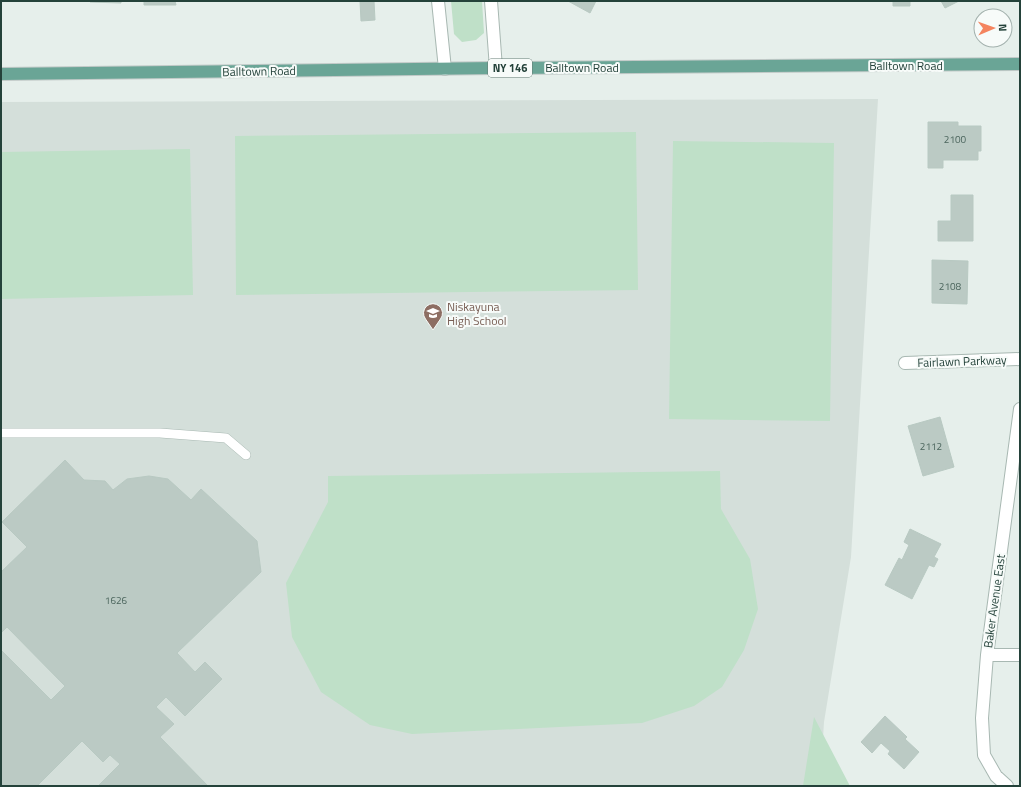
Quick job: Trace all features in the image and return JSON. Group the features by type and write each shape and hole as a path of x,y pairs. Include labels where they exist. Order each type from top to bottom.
{"main road":[{"name":"Balltown Road","path":"1,74 1020,64"}],"street":[{"path":"438,1 445,69"},
{"path":"491,1 496,68"},
{"name":"Fairlawn Parkway","path":"905,363 1020,359"},
{"name":"Baker Avenue East","path":"1008,786 996,776 984,755 982,718 987,655 1020,409"},
{"path":"987,655 1020,655"}],"lane":[{"path":"1,433 160,433 226,438 246,455"}],"shaded area":[{"name":"Niskayuna High School","path":"878,99 851,557 824,722 820,786 1,786 1,102"}],"green space":[{"path":"451,1 482,1 484,33 476,40 462,42 454,34"},
{"path":"636,132 638,290 236,295 235,136"},
{"path":"673,141 834,143 830,421 669,419"},
{"path":"190,149 193,295 1,299 1,152"},
{"path":"720,471 721,509 750,559 758,609 744,650 722,687 694,706 642,723 412,734 370,725 321,692 292,637 286,583 328,502 328,476"},
{"path":"814,717 850,786 803,786"}],"building":[{"path":"121,1 121,3 90,2"},
{"path":"144,1 175,1 176,5 144,5"},
{"path":"360,1 374,1 375,20 361,21"},
{"path":"568,1 596,1 590,13"},
{"path":"893,1 910,1 910,6 893,6"},
{"path":"941,1 959,1 945,8"},
{"path":"928,122 958,122 958,126 981,126 981,151 978,151 978,160 943,160 943,168 928,168"},
{"path":"951,195 973,195 973,241 938,241 938,221 951,221"},
{"path":"932,260 968,261 967,304 932,303"},
{"path":"940,417 954,467 923,476 908,426"},
{"path":"65,460 84,480 105,481 113,490 127,479 149,476 168,479 191,500 201,489 257,541 261,572 177,653 195,672 205,662 222,679 185,716 166,697 156,707 174,724 160,737 208,786 98,786 120,764 110,755 103,762 82,741 37,786 1,786 1,650 51,700 65,686 7,627 1,633 1,572 27,547 2,522"},
{"path":"910,529 941,544 934,557 938,559 934,567 929,565 912,599 885,585 899,558 902,560 909,545 904,542"},
{"path":"885,716 907,737 905,739 919,752 904,769 888,754 890,751 881,743 872,753 861,742"}],"place":[{"name":"Niskayuna High School","path":"433,330"}]}
